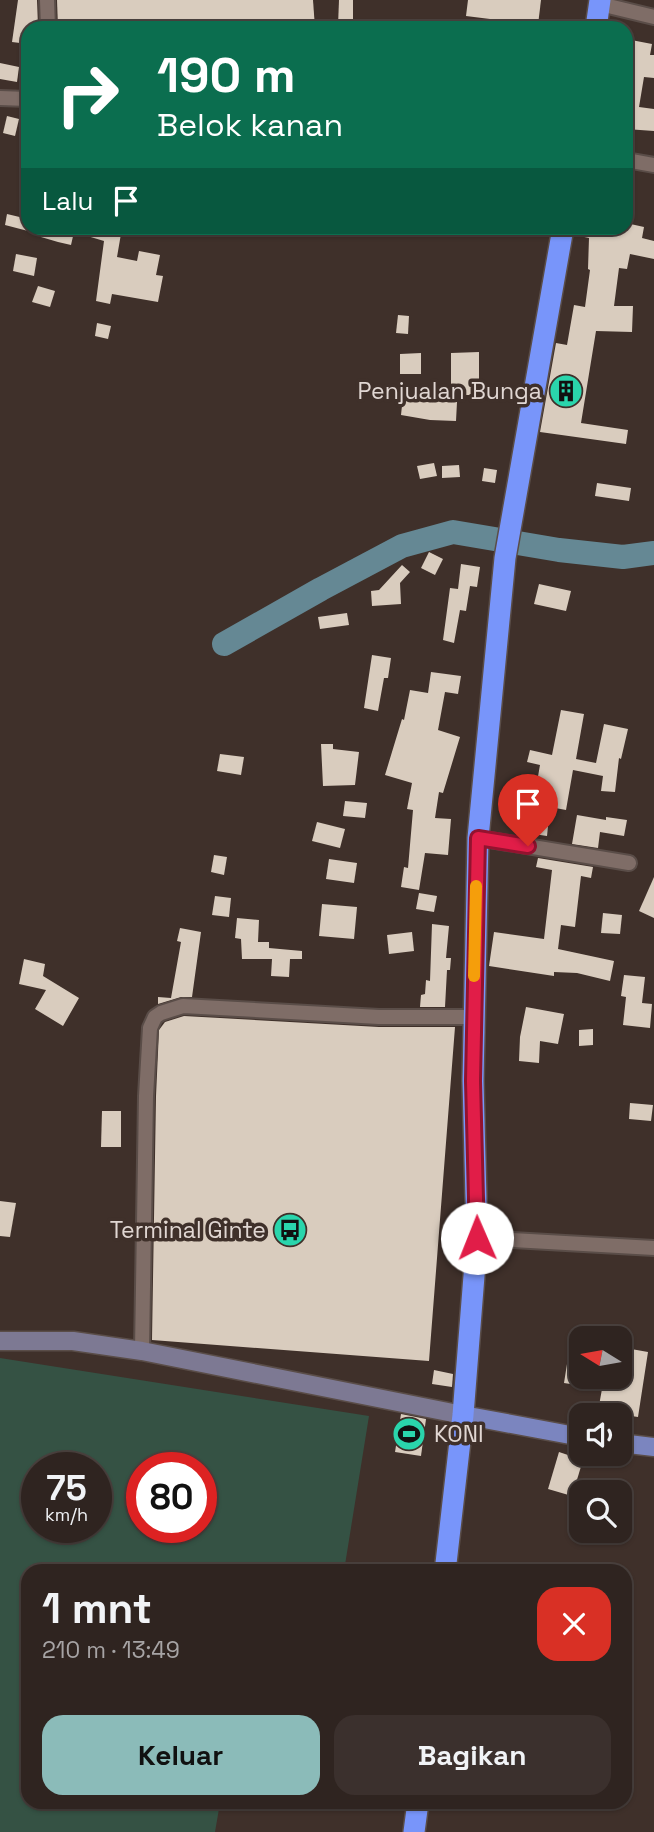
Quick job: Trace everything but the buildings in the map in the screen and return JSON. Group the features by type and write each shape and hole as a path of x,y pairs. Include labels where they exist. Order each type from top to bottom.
{"highway":[{"path":"597,21 600,2"},
{"path":"446,1564 463,1415 477,1238 473,1081 478,838 505,558 562,235"},
{"path":"414,1832 417,1809"}],"main road":[{"path":"463,1415 569,1435"},
{"path":"632,1444 654,1447"}],"street":[{"path":"47,0 48,21"},
{"path":"600,2 654,17"},
{"path":"0,98 21,99"},
{"path":"633,161 654,165"},
{"path":"478,838 629,863"},
{"path":"142,1351 146,1096 150,1028 155,1017 168,1009 183,1006 379,1017 474,1017"},
{"path":"477,1238 654,1248"},
{"path":"0,1341 73,1341 142,1351 463,1415"}],"green space":[{"path":"0,1358 369,1416 345,1564 21,1564 21,1809 219,1809 215,1832 0,1832"}],"waterway":[{"path":"224,644 402,546 453,532 559,550 623,557 654,553"}],"slow traffic":[{"path":"474,976 476,886"}],"place":[{"name":"Penjualan Bunga","path":"566,391"},
{"name":"Terminal Ginte","path":"290,1230"},
{"name":"KONI","path":"409,1434"}],"route":[{"path":"477,1238 473,1081 478,838 528,846"}]}
